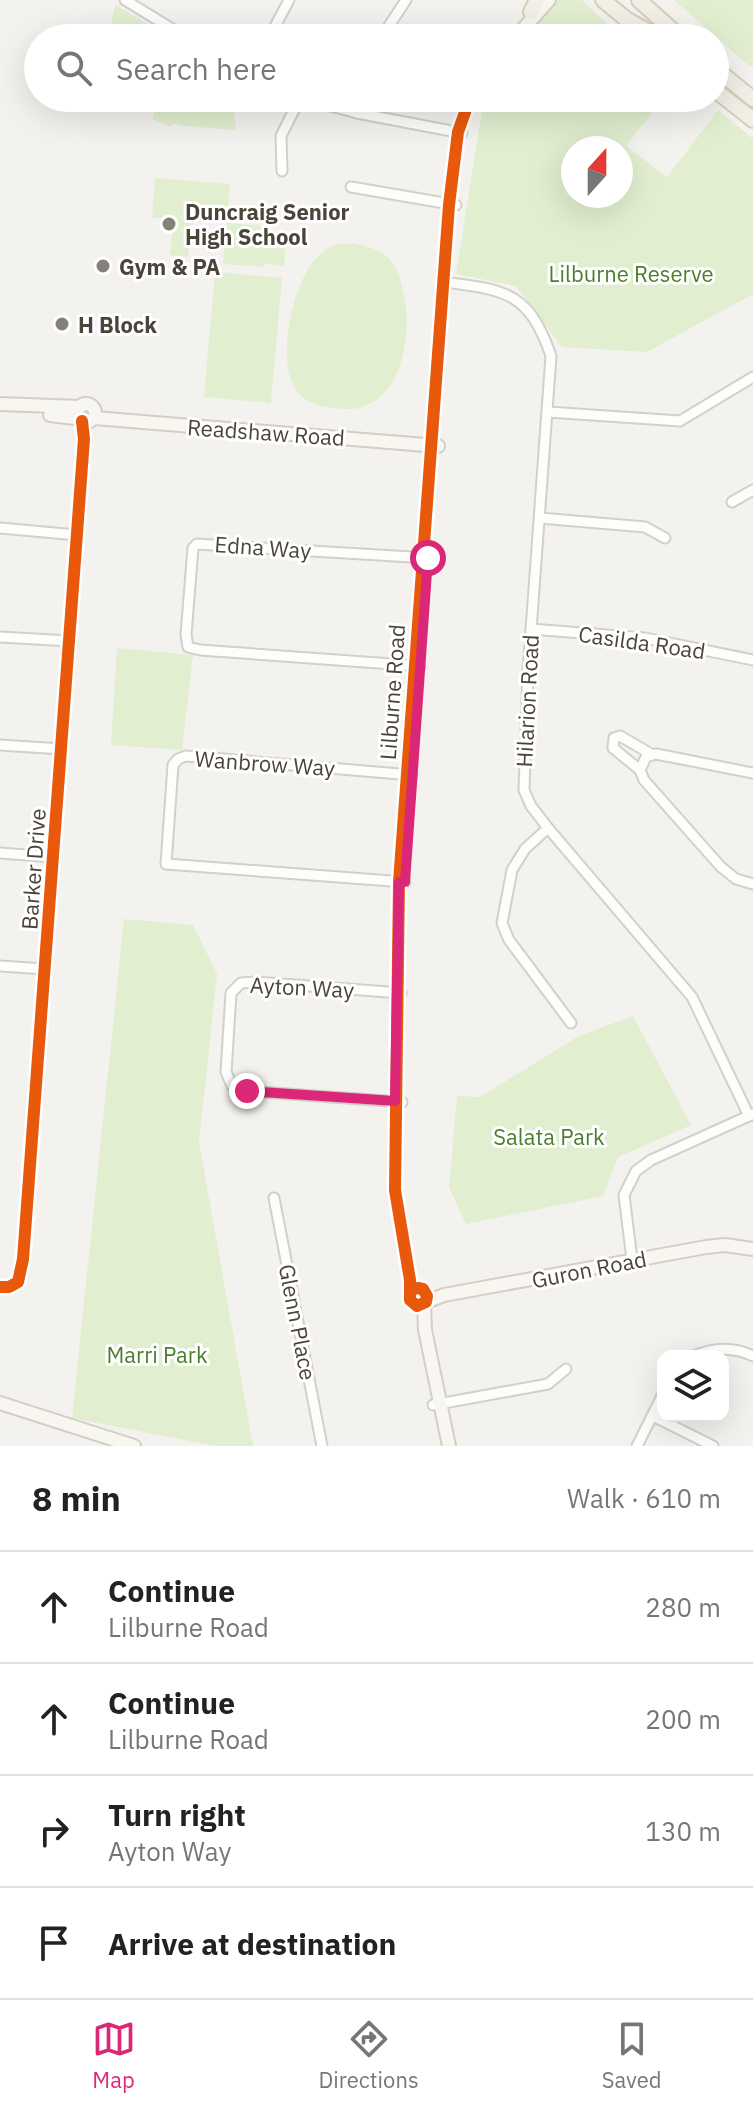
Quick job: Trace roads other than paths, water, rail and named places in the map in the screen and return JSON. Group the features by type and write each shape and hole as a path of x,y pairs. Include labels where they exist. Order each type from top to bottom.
{"main road":[{"path":"603,0 634,24"},
{"path":"615,0 641,24"},
{"path":"639,0 666,24"},
{"path":"729,79 753,99"},
{"path":"729,87 753,105"},
{"path":"729,101 753,120"}],"street":[{"path":"125,0 164,24"},
{"path":"276,24 289,0"},
{"path":"390,24 406,0"},
{"path":"528,24 549,0"},
{"path":"520,24 536,4"},
{"path":"282,171 281,136 293,112"},
{"path":"353,112 461,133"},
{"name":"Lilburne Road","path":"440,1446 421,1297 395,1201 402,882 409,774 452,205 466,112"},
{"name":"Lilburne Road","path":"461,133 470,112"},
{"path":"351,187 452,205"},
{"name":"Hilarion Road","path":"448,283 484,287 508,294 522,304 542,328 551,356 531,629 524,790 531,806 548,828 692,997 751,1115"},
{"path":"548,412 680,421 753,377"},
{"name":"Readshaw Road","path":"0,404 87,415 434,441"},
{"name":"Readshaw Road","path":"0,411 75,418 87,415"},
{"name":"Barker Drive","path":"0,1287 9,1287 18,1282 23,1259 87,415"},
{"path":"732,502 753,490"},
{"path":"540,518 645,527 665,538"},
{"path":"0,528 77,535"},
{"name":"Edna Way","path":"417,666 200,650 188,647 186,635 193,548 197,544 425,558"},
{"name":"Casilda Road","path":"531,629 645,638 753,660"},
{"path":"0,637 70,641"},
{"path":"753,773 651,754 620,736 614,738 613,748 640,770 644,780 721,867 736,879 753,884"},
{"path":"0,745 62,749"},
{"path":"640,770 643,760 651,754"},
{"name":"Wanbrow Way","path":"402,882 166,864 173,765 186,756 409,774"},
{"path":"548,828 525,849 512,870 502,923 509,940 571,1023"},
{"path":"0,853 53,857"},
{"path":"0,966 45,969"},
{"name":"Ayton Way","path":"399,1102 247,1091 232,1086 227,1079 226,1063 231,993 241,983 400,993"},
{"path":"631,1257 624,1195 636,1171 651,1160 751,1115"},
{"name":"Glenn Place","path":"274,1198 322,1446"},
{"name":"Guron Road","path":"631,1257 714,1238 753,1242"},
{"name":"Guron Road","path":"421,1297 517,1276 631,1257 716,1245 753,1249"},
{"path":"708,1350 716,1347 753,1356"},
{"path":"436,1405 548,1384 566,1369"},
{"path":"0,1403 134,1446"},
{"name":"Lilburne Road","path":"436,1405 449,1446"},
{"path":"637,1446 657,1407"},
{"path":"653,1416 713,1446"}],"place":[{"name":"Duncraig Senior High School","path":"169,224"},
{"name":"Gym & PA","path":"103,266"},
{"name":"H Block","path":"62,324"}],"park label":[{"name":"Lilburne Reserve","path":"631,273"},
{"name":"Salata Park","path":"549,1136"},
{"name":"Marri Park","path":"157,1354"}]}
